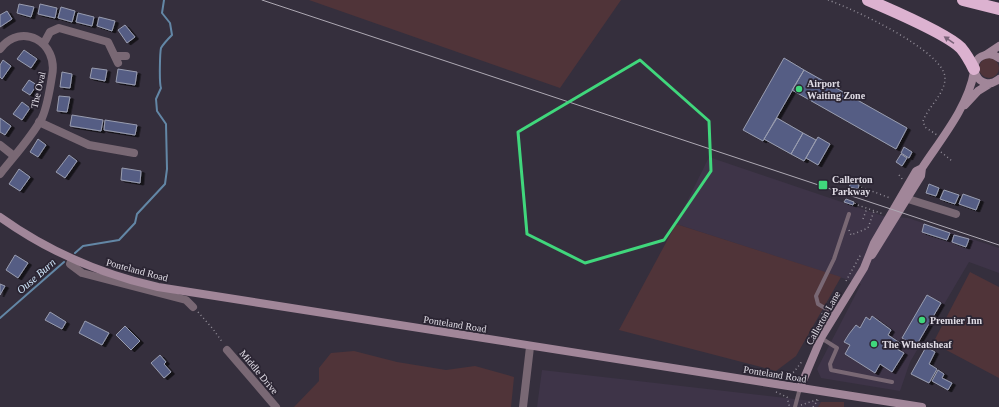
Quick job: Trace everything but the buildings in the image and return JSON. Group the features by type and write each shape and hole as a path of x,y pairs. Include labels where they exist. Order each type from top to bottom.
{"highway":[{"path":"868,0 943,35 960,47 968,57 974,70"},
{"path":"963,0 999,9"}],"main road":[{"path":"991,84 982,82 974,70 976,61 999,46"},
{"path":"987,54 992,54 999,58"},
{"name":"Callerton Lane","path":"868,260 874,243 919,169 954,118 969,90 974,70"},
{"name":"Callerton Lane","path":"954,118 974,95 999,79"},
{"name":"Callerton Lane","path":"800,388 821,338 921,176 919,169"},
{"name":"Ponteland Road","path":"0,217 41,243 72,259 105,273 158,287 922,407"}],"street":[{"path":"0,49 13,38 22,36 44,43 50,32 59,28 108,42 117,59 126,56"},
{"name":"The Oval","path":"0,174 42,117 53,75 50,50 44,43"},
{"name":"The Oval","path":"39,122 89,145 118,154 134,152"},
{"path":"0,145 14,156"},
{"path":"908,198 956,214"},
{"path":"72,259 70,264 82,273 186,300 192,307"},
{"path":"523,407 530,346"},
{"name":"Middle Drive","path":"227,350 276,407"}],"lane":[{"path":"835,314 818,304 816,296 834,259 849,214"},
{"path":"821,338 837,348 830,364 832,370 892,382"},
{"path":"795,407 800,388"}],"path":[{"path":"828,0 855,10 886,27 922,49 942,67 945,76 944,84 923,121 927,129 942,137"},
{"path":"934,148 952,161"},
{"path":"860,190 861,187 896,200"},
{"path":"855,203 887,216"},
{"path":"863,219 867,208"},
{"path":"844,228 848,229 851,235 868,228 874,211"},
{"path":"192,307 213,329 227,350"},
{"path":"786,376 794,372 799,366"},
{"path":"782,395 788,398 789,405"},
{"path":"805,406 818,400 813,407"}],"highlighted area":[{"path":"640,60 709,121 711,171 664,240 585,263 527,234 518,132"}],"shaded area":[{"path":"309,0 621,0 560,88"},
{"path":"989,58 996,61 999,68 996,75 989,78 982,75 979,68 982,61"},
{"path":"709,157 883,216 908,218 999,248 999,273 969,262 910,362 900,391 821,378 817,369 861,284 676,224"},
{"path":"676,224 841,277 796,356 776,371 619,330"},
{"path":"970,272 999,287 999,378 933,343"},
{"path":"354,351 397,362 446,370 475,366 514,377 511,407 294,407 319,381 319,368 331,353"},
{"path":"542,370 821,402 818,407 537,407"},
{"path":"821,402 844,402 844,407 818,407"}],"waterway":[{"name":"Ouse Burn","path":"75,253 83,246 119,240 135,223 137,214 165,184 167,169 166,124 157,111 156,99 161,88 161,48 172,35 170,23 162,13 164,0"},
{"name":"Ouse Burn","path":"0,318 64,262"}],"tram line":[{"path":"262,0 999,245"}],"place":[{"name":"Airport Waiting Zone","path":"799,89"},
{"name":"Callerton Parkway","path":"823,185"},
{"name":"Premier Inn","path":"922,320"},
{"name":"The Wheatsheaf","path":"874,344"}]}
